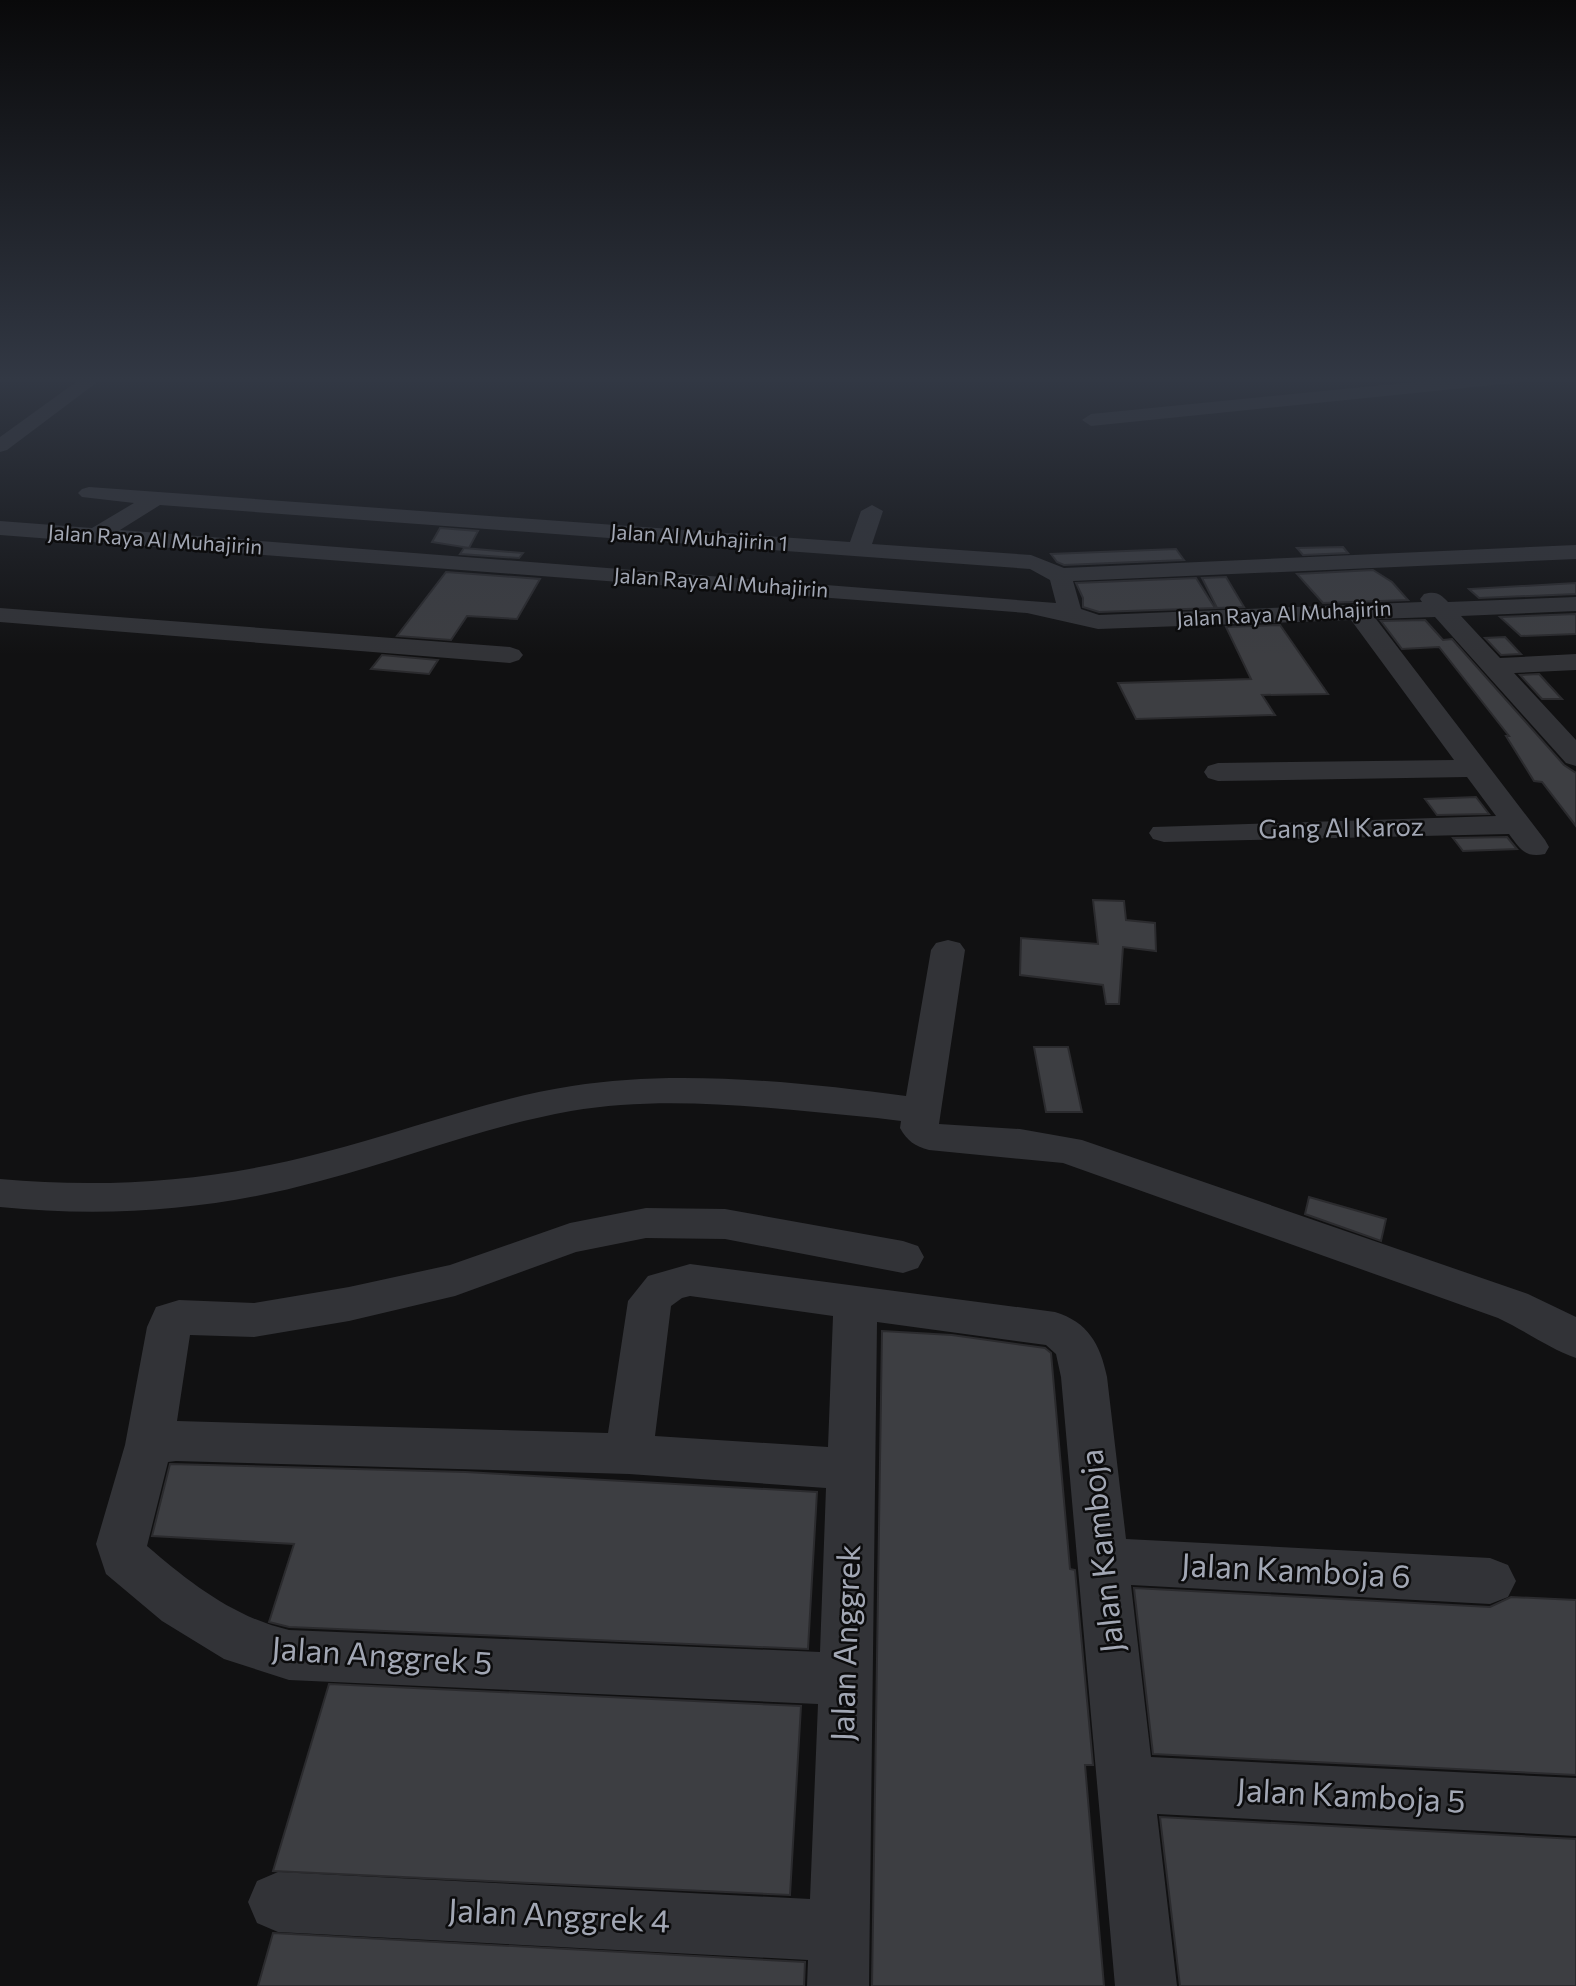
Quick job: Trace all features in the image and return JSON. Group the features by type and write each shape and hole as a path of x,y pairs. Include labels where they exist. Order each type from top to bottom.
{"street":[{"name":"Jalan Al Muhajirin 1","path":"89,493 1031,562 1049,566 1058,575"},
{"path":"97,535 156,498"},
{"path":"858,550 872,510"},
{"name":"Jalan Raya Al Muhajirin","path":"0,528 1027,606 1069,613 1097,622 1576,604"},
{"path":"1069,613 1066,591 1058,575 1576,552"},
{"path":"1396,560 1492,666 1563,728 1576,757"},
{"path":"1357,611 1476,768"},
{"path":"0,615 510,655"},
{"path":"1492,666 1576,662"},
{"path":"1218,772 1476,768"},
{"name":"Gang Al Karoz","path":"1164,833 1526,836 1476,768"},
{"path":"948,950 919,1128 929,1137 1020,1143 1068,1150 1513,1306 1548,1321 1576,1340"},
{"path":"0,1194 118,1201 181,1196 266,1180 362,1156 520,1109 625,1093 729,1093 922,1111"},
{"path":"851,1469 629,1454 198,1440 149,1445 169,1327 172,1319 179,1317 254,1320 349,1304 455,1280 570,1238 646,1223 725,1224 903,1257"},
{"path":"629,1454 650,1301 662,1286 690,1280 855,1300"},
{"name":"Jalan Anggrek","path":"838,1958 855,1300"},
{"name":"Jalan Kamboja","path":"855,1300 1055,1329 1067,1334 1077,1347 1084,1377 1146,1986"},
{"name":"Jalan Anggrek 5","path":"149,1445 122,1535 121,1552 130,1563 209,1624 265,1651 289,1655 845,1679"},
{"name":"Jalan Kamboja 6","path":"1102,1561 1490,1581"},
{"name":"Jalan Kamboja 5","path":"1126,1784 1576,1807"},
{"name":"Jalan Anggrek 4","path":"278,1902 838,1958"}],"building":[{"path":"440,528 478,531 469,548 432,542"},
{"path":"1343,547 1348,553 1303,555 1297,548"},
{"path":"464,548 523,553 519,558 460,554"},
{"path":"1176,549 1184,560 1064,565 1057,562 1051,554"},
{"path":"1373,570 1392,582 1408,600 1323,603 1297,574"},
{"path":"446,572 540,579 517,619 467,616 451,640 397,636"},
{"path":"1226,577 1244,607 1217,608 1202,578"},
{"path":"1196,578 1215,608 1099,612 1083,607 1083,598 1076,583"},
{"path":"1576,583 1576,594 1479,598 1469,589"},
{"path":"1576,614 1576,634 1521,636 1500,617"},
{"path":"1425,620 1443,640 1452,639 1564,765 1576,773 1576,826 1542,782 1534,781 1506,736 1509,736 1439,647 1402,649 1381,621"},
{"path":"1280,625 1328,694 1262,695 1275,715 1136,719 1118,683 1251,679 1226,627"},
{"path":"1505,637 1521,654 1501,655 1485,638"},
{"path":"382,655 438,660 429,674 371,669"},
{"path":"1539,674 1562,699 1542,699 1520,675"},
{"path":"1476,797 1489,814 1437,815 1425,799"},
{"path":"1507,837 1517,849 1463,851 1453,838"},
{"path":"1093,900 1124,901 1126,920 1155,923 1156,951 1123,947 1119,1004 1106,1004 1103,985 1020,975 1021,938 1098,944"},
{"path":"1034,1047 1068,1047 1082,1112 1046,1112"},
{"path":"1309,1197 1386,1219 1381,1241 1305,1214"},
{"path":"882,1331 952,1335 1045,1348 1051,1353 1070,1569 1075,1570 1093,1765 1085,1765 1104,1986 872,1986"},
{"path":"170,1464 466,1472 817,1492 808,1649 289,1627 269,1622 294,1544 152,1536"},
{"path":"1134,1588 1490,1607 1511,1597 1576,1600 1576,1775 1153,1754"},
{"path":"329,1684 801,1706 790,1895 273,1871"},
{"path":"1160,1817 1576,1839 1576,1986 1180,1986"},
{"path":"273,1933 805,1962 804,1986 258,1986"}]}
